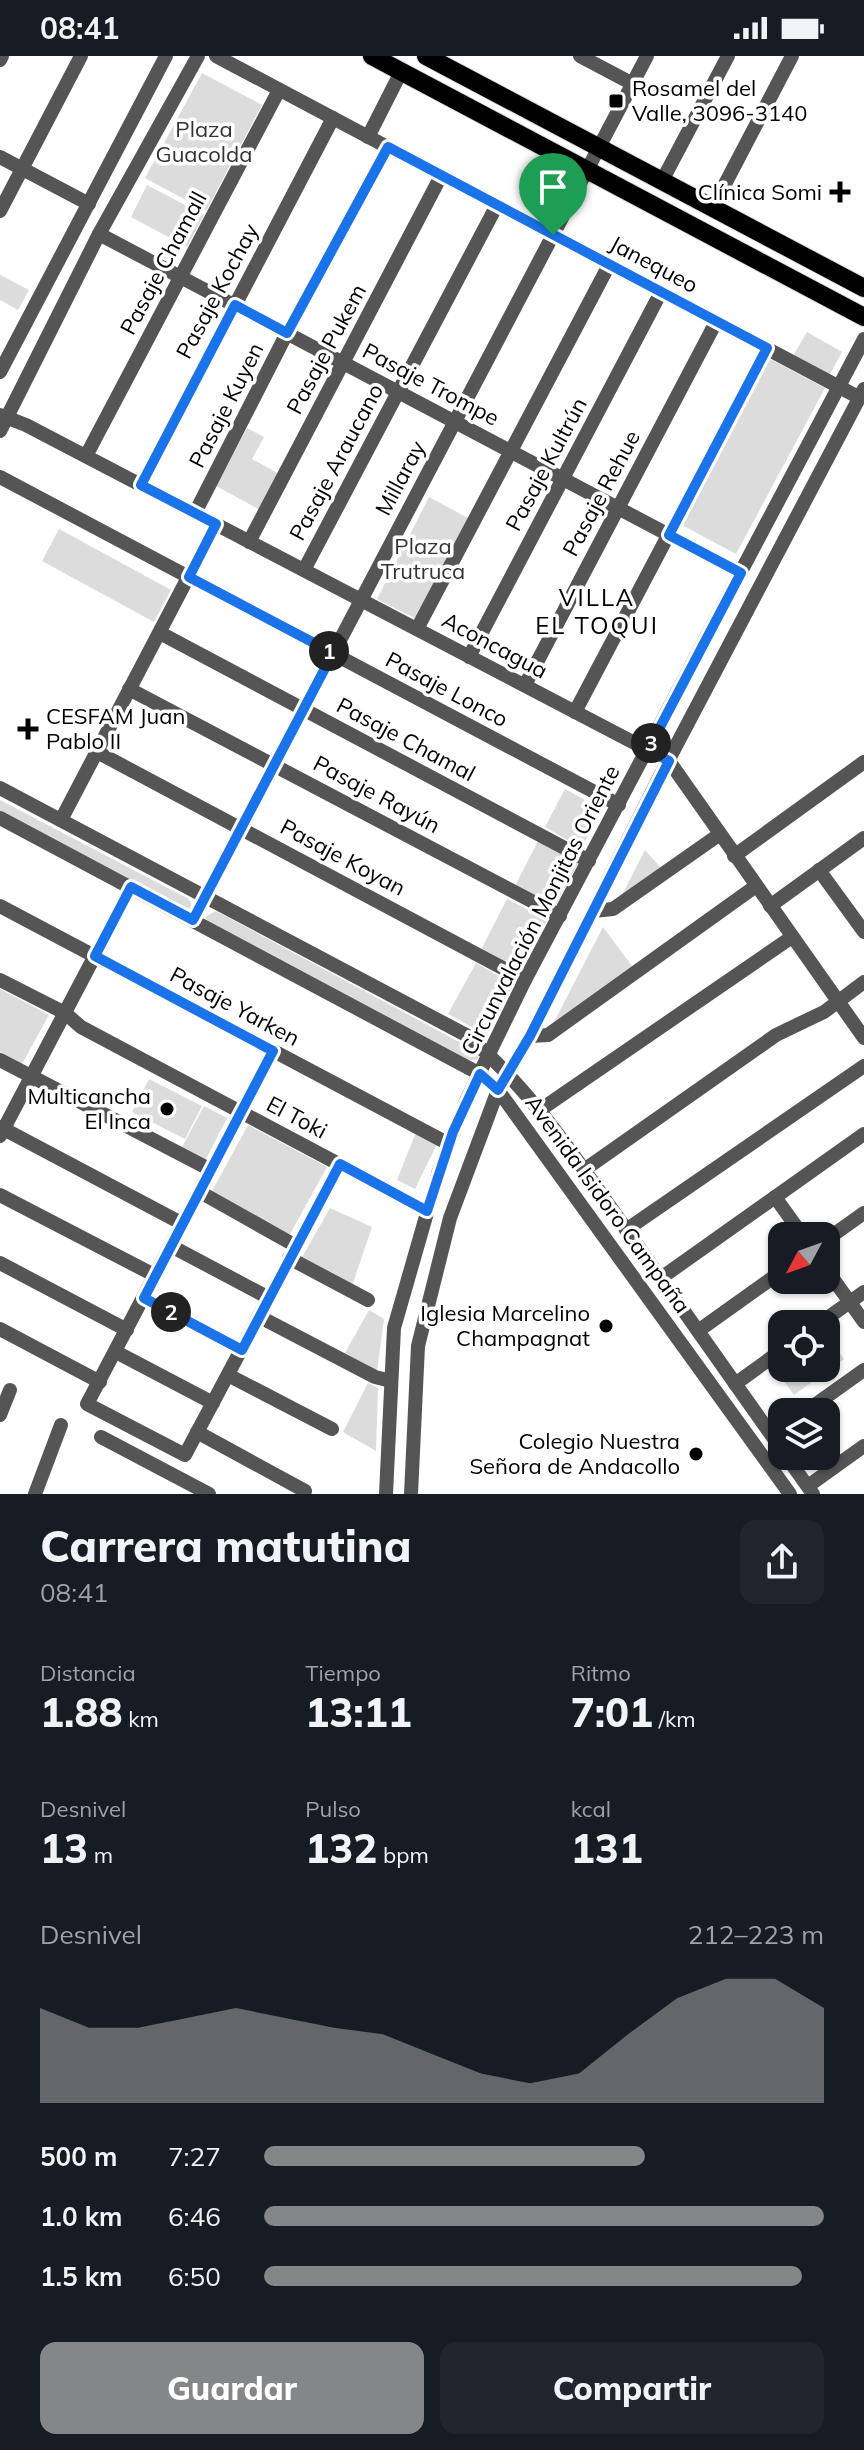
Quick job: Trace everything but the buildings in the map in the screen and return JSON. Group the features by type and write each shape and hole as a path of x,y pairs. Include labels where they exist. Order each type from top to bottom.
{"main road":[{"path":"372,56 864,317"},
{"path":"426,56 456,63 599,147 864,288"}],"street":[{"path":"0,211 81,56"},
{"path":"0,372 166,56"},
{"path":"0,431 4,416 99,234 198,56"},
{"name":"Janequeo","path":"216,56 839,387 862,394"},
{"path":"580,56 633,84"},
{"name":"Millaray","path":"193,920 647,56"},
{"path":"662,181 728,56"},
{"path":"713,207 792,56"},
{"path":"368,137 401,72"},
{"name":"Pasaje Chamall","path":"86,456 279,90"},
{"name":"Pasaje Kochay","path":"141,485 333,118"},
{"name":"Pasaje Kuyen","path":"195,513 287,333 388,147"},
{"path":"0,157 89,204"},
{"name":"Pasaje Pukem","path":"249,542 441,176"},
{"name":"Pasaje Araucano","path":"304,570 497,205"},
{"name":"Pasaje Trompe","path":"99,234 741,573"},
{"path":"417,629 609,265"},
{"name":"Pasaje Kultrún","path":"469,657 661,292"},
{"name":"Pasaje Rehue","path":"525,685 716,322"},
{"name":"Circunvalación Monjitas Oriente","path":"386,1494 394,1328 449,1144 525,980 864,339"},
{"path":"575,712 767,348"},
{"name":"Circunvalación Monjitas Oriente","path":"411,1494 418,1346 450,1218 498,1090 530,1036 669,761 862,394"},
{"name":"Aconcagua","path":"4,416 669,761 864,1038"},
{"name":"Pasaje Lonco","path":"0,477 619,805"},
{"path":"61,820 216,524"},
{"name":"Pasaje Chamal","path":"160,633 589,861"},
{"name":"Pasaje Rayún","path":"129,689 560,916"},
{"name":"Pasaje Koyan","path":"97,752 525,980"},
{"path":"734,856 864,762"},
{"name":"Avenida Isidoro Campaña","path":"0,788 466,1035 507,1072 584,1170 735,1384 768,1422"},
{"name":"Avenida Isidoro Campaña","path":"0,818 480,1074 498,1090 790,1494"},
{"path":"593,911 613,909 720,834"},
{"path":"770,906 864,838"},
{"path":"819,870 864,932"},
{"path":"530,1036 548,1035 756,886"},
{"path":"131,887 1,1131 183,1224"},
{"name":"Pasaje Yarken","path":"0,906 449,1144"},
{"path":"537,1112 792,937"},
{"name":"El Toki","path":"0,980 65,1013 73,1023 427,1211"},
{"path":"584,1170 776,1035 824,1012 864,982"},
{"path":"273,1051 87,1404 185,1455 340,1164"},
{"path":"0,1060 211,1170"},
{"path":"626,1230 864,1066"},
{"path":"661,1278 864,1134"},
{"path":"200,1192 368,1300"},
{"path":"0,1195 156,1276"},
{"path":"775,1197 793,1222"},
{"path":"840,1230 864,1213"},
{"path":"171,1246 269,1298"},
{"path":"0,1263 127,1330"},
{"path":"698,1331 768,1281"},
{"path":"840,1288 864,1322"},
{"path":"839,1310 864,1292"},
{"path":"144,1298 242,1350"},
{"path":"260,1317 375,1377 391,1381"},
{"path":"0,1329 100,1382"},
{"path":"116,1352 213,1403"},
{"path":"735,1384 768,1360"},
{"path":"825,1398 864,1370"},
{"path":"228,1375 332,1429"},
{"path":"0,1415 10,1390"},
{"path":"35,1494 61,1425"},
{"path":"197,1432 305,1491"},
{"path":"101,1437 209,1494"},
{"path":"796,1470 810,1490 864,1446"}],"green space":[{"name":"Plaza Guacolda","path":"202,73 262,105 206,211 145,178"},
{"path":"147,185 204,215 187,247 131,217"},
{"path":"0,275 29,290 18,310 0,300"},
{"path":"807,332 842,352 829,376 793,356"},
{"path":"770,359 825,388 736,554 682,525"},
{"path":"247,428 264,437 252,459 279,474 260,510 216,486"},
{"name":"Plaza Trutruca","path":"429,497 468,518 416,619 377,599"},
{"path":"59,529 171,590 154,622 42,561"},
{"path":"565,789 603,810 581,848 545,827"},
{"path":"0,800 187,898 191,908 186,911 0,813"},
{"path":"538,841 579,862 555,906 515,886"},
{"path":"645,850 661,868 621,897"},
{"path":"507,899 547,920 521,970 481,950"},
{"path":"216,911 474,1050 479,1054 477,1060 469,1060 210,925 205,917"},
{"path":"603,927 632,966 554,1022"},
{"path":"476,963 513,984 486,1035 448,1014"},
{"path":"0,989 49,1015 22,1064 0,1052"},
{"name":"Multicancha El Inca","path":"149,1079 202,1106 185,1139 132,1112"},
{"path":"204,1106 227,1118 205,1161 181,1149"},
{"path":"248,1125 327,1167 289,1236 211,1193"},
{"path":"416,1132 437,1144 415,1189 397,1180"},
{"path":"330,1208 372,1227 352,1286 301,1259"},
{"path":"369,1310 384,1319 377,1371 345,1353"},
{"path":"785,1382 812,1382 794,1395"},
{"path":"368,1383 378,1388 376,1451 343,1432"}],"place":[{"name":"Rosamel del Valle, 3096-3140","path":"616,101"},
{"name":"Clínica Somi","path":"840,192"},
{"name":"CESFAM Juan Pablo II","path":"28,729"},
{"name":"Multicancha El Inca","path":"167,1109"},
{"name":"Iglesia Marcelino Champagnat","path":"606,1326"},
{"name":"Colegio Nuestra Señora de Andacollo","path":"696,1454"}],"district":[{"name":"VILLA EL TOQUI","path":"597,612"}],"route":[{"path":"388,147 553,235 767,348 669,535 741,573 648,750 669,761 530,1036 498,1090 480,1074 453,1132 427,1211 340,1164 242,1350 144,1298 273,1051 95,956 131,887 193,920 333,653 189,577 216,524 141,485 235,305 287,333 388,147"}]}
